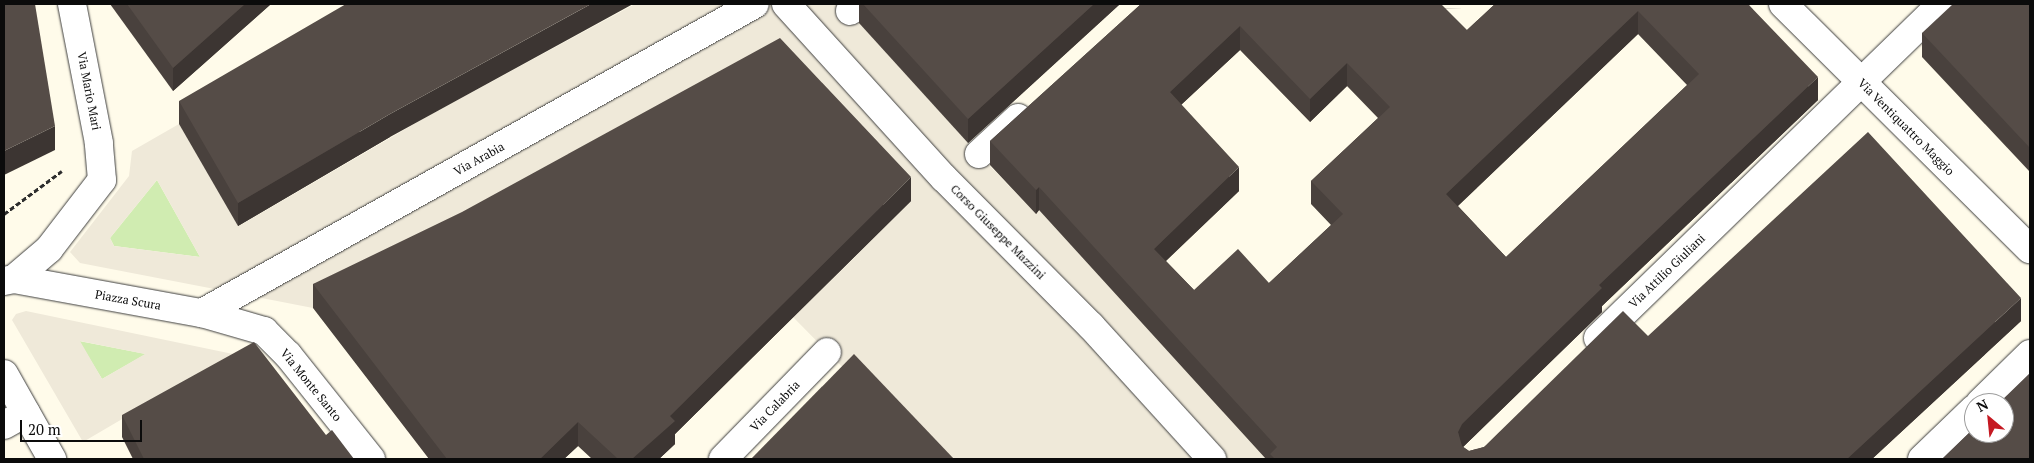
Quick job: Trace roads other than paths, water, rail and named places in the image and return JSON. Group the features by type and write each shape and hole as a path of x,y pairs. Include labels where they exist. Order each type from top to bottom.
{"street":[{"name":"Via Mario Mari","path":"72,4 99,143 102,180"},
{"name":"Via Arabia","path":"202,313 754,4"},
{"name":"Corso Giuseppe Mazzini","path":"786,4 944,178 1091,326 1212,459"},
{"name":"Via Ventiquattro Maggio","path":"1783,4 2030,249"},
{"name":"Via Attilio Giuliani","path":"1579,356 1941,4"},
{"path":"979,154 1036,102"},
{"name":"Piazza Scura","path":"9,280 49,249 102,180"},
{"name":"Piazza Scura","path":"9,280 202,313 242,322"},
{"name":"Via Monte Santo","path":"242,322 264,331 288,354 371,459"},
{"name":"Via Calabria","path":"723,459 827,352"},
{"path":"1990,393 2030,354"},
{"path":"4,374 15,419 52,459"},
{"path":"1922,459 1964,419"}]}
